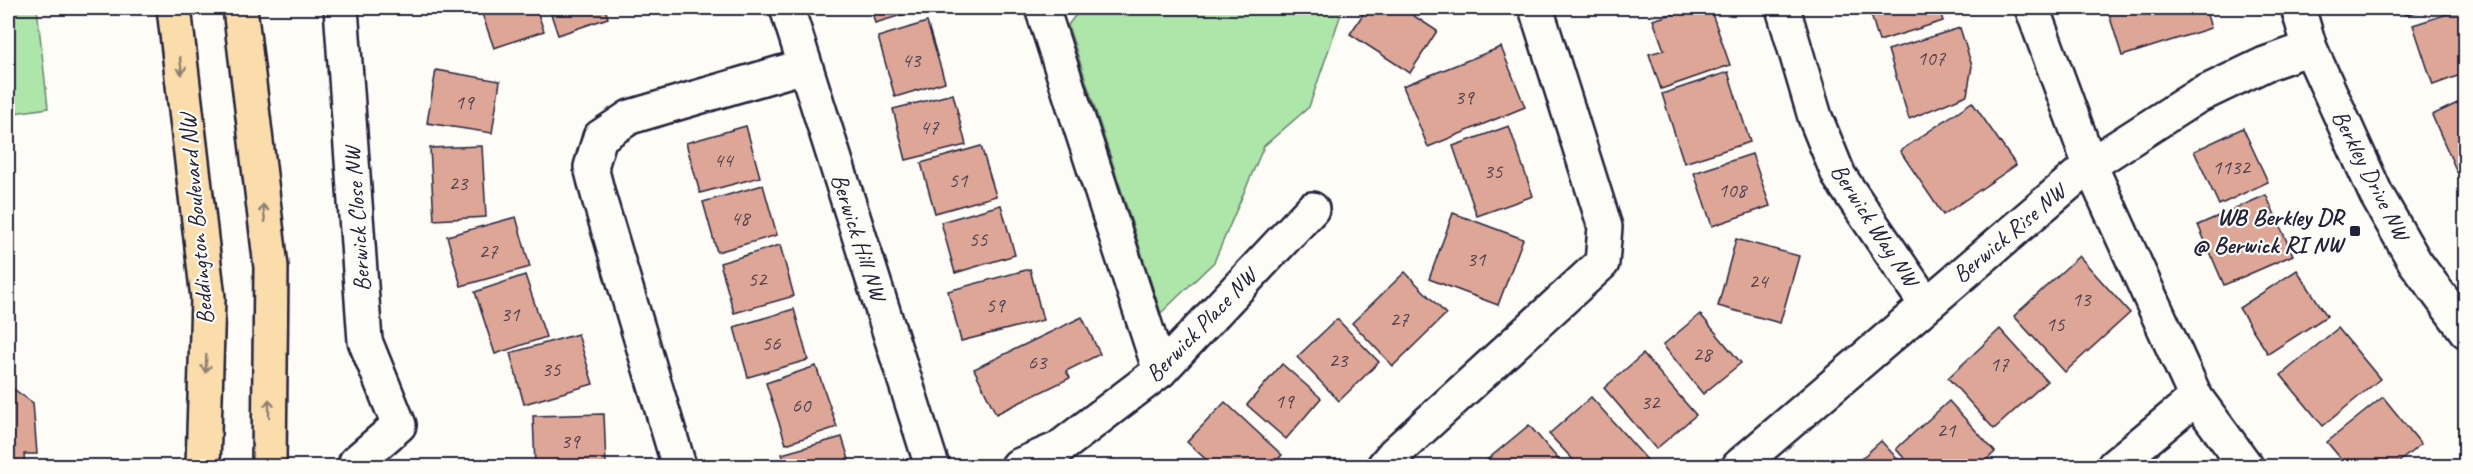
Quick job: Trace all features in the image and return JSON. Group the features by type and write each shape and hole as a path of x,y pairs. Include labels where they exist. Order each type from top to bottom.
{"main road":[{"name":"Beddington Boulevard NW","path":"174,8 208,298 203,466"},
{"path":"240,8 270,267 269,466"}],"street":[{"name":"Berwick Close NW","path":"342,8 365,341 399,425 356,462 356,466"},
{"name":"Berwick Hill NW","path":"787,8 932,466"},
{"path":"1042,8 1160,371"},
{"path":"1384,466 1394,454 1602,262 1605,227 1536,8"},
{"name":"Berwick Way NW","path":"1783,8 1815,117 1839,176 1926,304"},
{"path":"2032,8 2090,165 2196,398 2246,466"},
{"name":"Berkley Drive NW","path":"2298,8 2310,48 2376,194 2415,262 2466,331"},
{"name":"Berwick Rise NW","path":"1739,466 2090,165 2196,97 2265,64 2310,48"},
{"path":"680,466 591,167 600,137 630,117 804,66"},
{"name":"Berwick Place NW","path":"1018,466 1058,449 1160,371 1312,209"},
{"path":"2114,466 2196,398"}],"green space":[{"path":"8,8 37,8 48,108 8,114"},
{"path":"1081,8 1343,8 1309,107 1264,146 1214,262 1161,313 1068,25"}],"building":[{"path":"480,8 536,8 544,31 494,48"},
{"path":"549,8 605,8 608,18 558,35"},
{"path":"871,8 925,8 875,23"},
{"path":"1367,8 1402,8 1437,31 1410,73 1350,34"},
{"path":"1692,8 1710,8 1730,65 1661,89 1649,54 1664,50 1653,20"},
{"path":"1869,8 1939,8 1943,21 1879,41"},
{"path":"2107,8 2205,8 2211,28 2122,56"},
{"path":"2404,8 2431,8 2405,15"},
{"path":"2466,8 2466,73 2433,85 2413,25"},
{"path":"927,22 945,82 895,97 878,37"},
{"path":"1960,28 1972,66 1967,95 1909,119 1888,50"},
{"path":"1501,47 1525,107 1428,147 1403,86"},
{"path":"436,70 500,81 492,133 427,123"},
{"path":"1728,72 1750,142 1684,163 1662,94"},
{"path":"953,94 966,145 906,160 893,109"},
{"path":"2466,99 2466,168 2457,172 2432,115"},
{"path":"1972,102 2016,165 1943,215 1900,151"},
{"path":"746,126 760,177 700,193 686,143"},
{"path":"1509,126 1533,196 1477,216 1453,146"},
{"path":"2243,128 2268,182 2219,205 2194,151"},
{"path":"482,146 486,217 434,220 430,148"},
{"path":"981,146 996,196 935,213 921,163"},
{"path":"1752,154 1770,206 1712,226 1694,173"},
{"path":"763,185 777,235 717,252 703,202"},
{"path":"2266,195 2293,255 2224,285 2198,225"},
{"path":"1001,205 1015,255 955,273 941,222"},
{"path":"1453,213 1523,239 1498,305 1429,279"},
{"path":"516,217 530,267 461,286 447,236"},
{"path":"1736,239 1799,256 1780,323 1718,306"},
{"path":"780,245 794,296 734,313 720,263"},
{"path":"2079,256 2130,313 2065,372 2014,316"},
{"path":"1030,269 1043,320 961,341 948,291"},
{"path":"2297,270 2327,316 2268,354 2239,308"},
{"path":"1405,272 1446,314 1393,366 1352,323"},
{"path":"525,275 546,337 495,354 475,292"},
{"path":"794,309 808,360 748,377 734,327"},
{"path":"1700,314 1741,363 1703,394 1663,345"},
{"path":"1082,317 1100,354 1066,371 1070,378 996,414 974,369"},
{"path":"1337,319 1379,362 1339,401 1297,357"},
{"path":"2338,328 2380,379 2323,426 2281,375"},
{"path":"2000,329 2047,381 1994,429 1948,378"},
{"path":"578,334 593,384 524,404 510,353"},
{"path":"1643,354 1696,415 1656,449 1604,388"},
{"path":"1282,364 1321,398 1286,439 1247,405"},
{"path":"816,366 837,427 786,444 766,383"},
{"path":"8,385 33,403 37,454 24,454 25,466 8,466"},
{"path":"1591,397 1650,463 1645,466 1579,466 1549,434"},
{"path":"2383,397 2421,444 2394,466 2347,466 2327,442"},
{"path":"1949,401 1995,452 1980,466 1911,466 1896,449"},
{"path":"1225,402 1282,455 1271,466 1213,466 1187,442"},
{"path":"604,414 606,466 535,466 533,416"},
{"path":"1529,425 1564,466 1484,466 1482,464"},
{"path":"842,437 851,466 786,466 782,454"},
{"path":"1881,441 1904,466 1853,466"}],"place":[{"name":"WB Berkley DR @ Berwick RI NW","path":"2355,231"}]}
